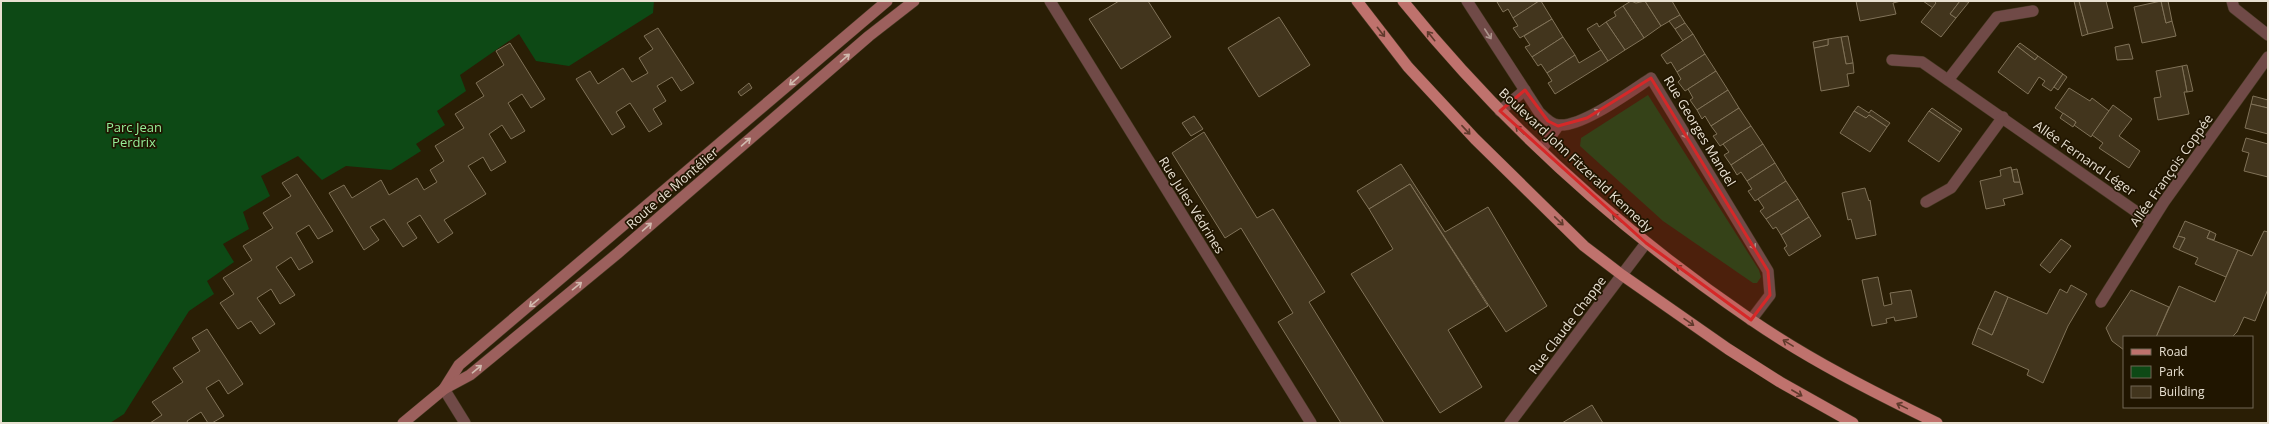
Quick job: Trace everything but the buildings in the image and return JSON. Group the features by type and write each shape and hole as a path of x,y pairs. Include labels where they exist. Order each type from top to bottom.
{"main road":[{"name":"Route de Montélier","path":"444,390 459,365 887,1"},
{"name":"Route de Montélier","path":"403,423 444,390 470,375 618,252 869,36 914,1"},
{"path":"1357,1 1408,67 1475,139 1584,246 1622,275 1780,382 1853,423"},
{"name":"Boulevard John Fitzerald Kennedy","path":"1403,1 1435,41 1500,111 1541,150 1646,243 1751,320 1871,390 1937,423"}],"street":[{"name":"Rue Jules Védrines","path":"1050,1 1311,423"},
{"path":"1467,1 1525,90 1548,121 1558,126 1541,150"},
{"path":"2232,1 2234,8 2268,35"},
{"path":"1948,80 1997,17 2033,10"},
{"name":"Allée François Coppée","path":"2101,302 2151,222 2268,57"},
{"name":"Allée Fernand Léger","path":"1892,60 1922,62 2003,117 2151,222"},
{"name":"Rue Georges Mandel","path":"1558,126 1586,118 1652,78 1768,271 1770,295 1751,320"},
{"path":"1500,111 1525,90"},
{"path":"1926,202 1951,188 2003,117"},
{"name":"Rue Claude Chappe","path":"1510,423 1646,243"},
{"path":"444,390 465,423"}],"highlighted area":[{"path":"1651,78 1768,271 1770,295 1751,320 1646,243 1500,111 1525,90 1548,121 1558,126 1587,118"}],"green space":[{"name":"Parc Jean Perdrix","path":"1,1 654,1 653,13 569,66 536,61 519,34 460,75 466,91 437,111 445,125 416,144 421,151 391,170 346,166 322,180 298,156 261,176 270,196 243,212 249,229 223,244 234,262 207,281 214,294 189,311 124,414 110,423 1,423"},
{"path":"1648,95 1759,270 1761,277 1757,283 1753,283 1663,221 1580,146 1581,138"}]}
